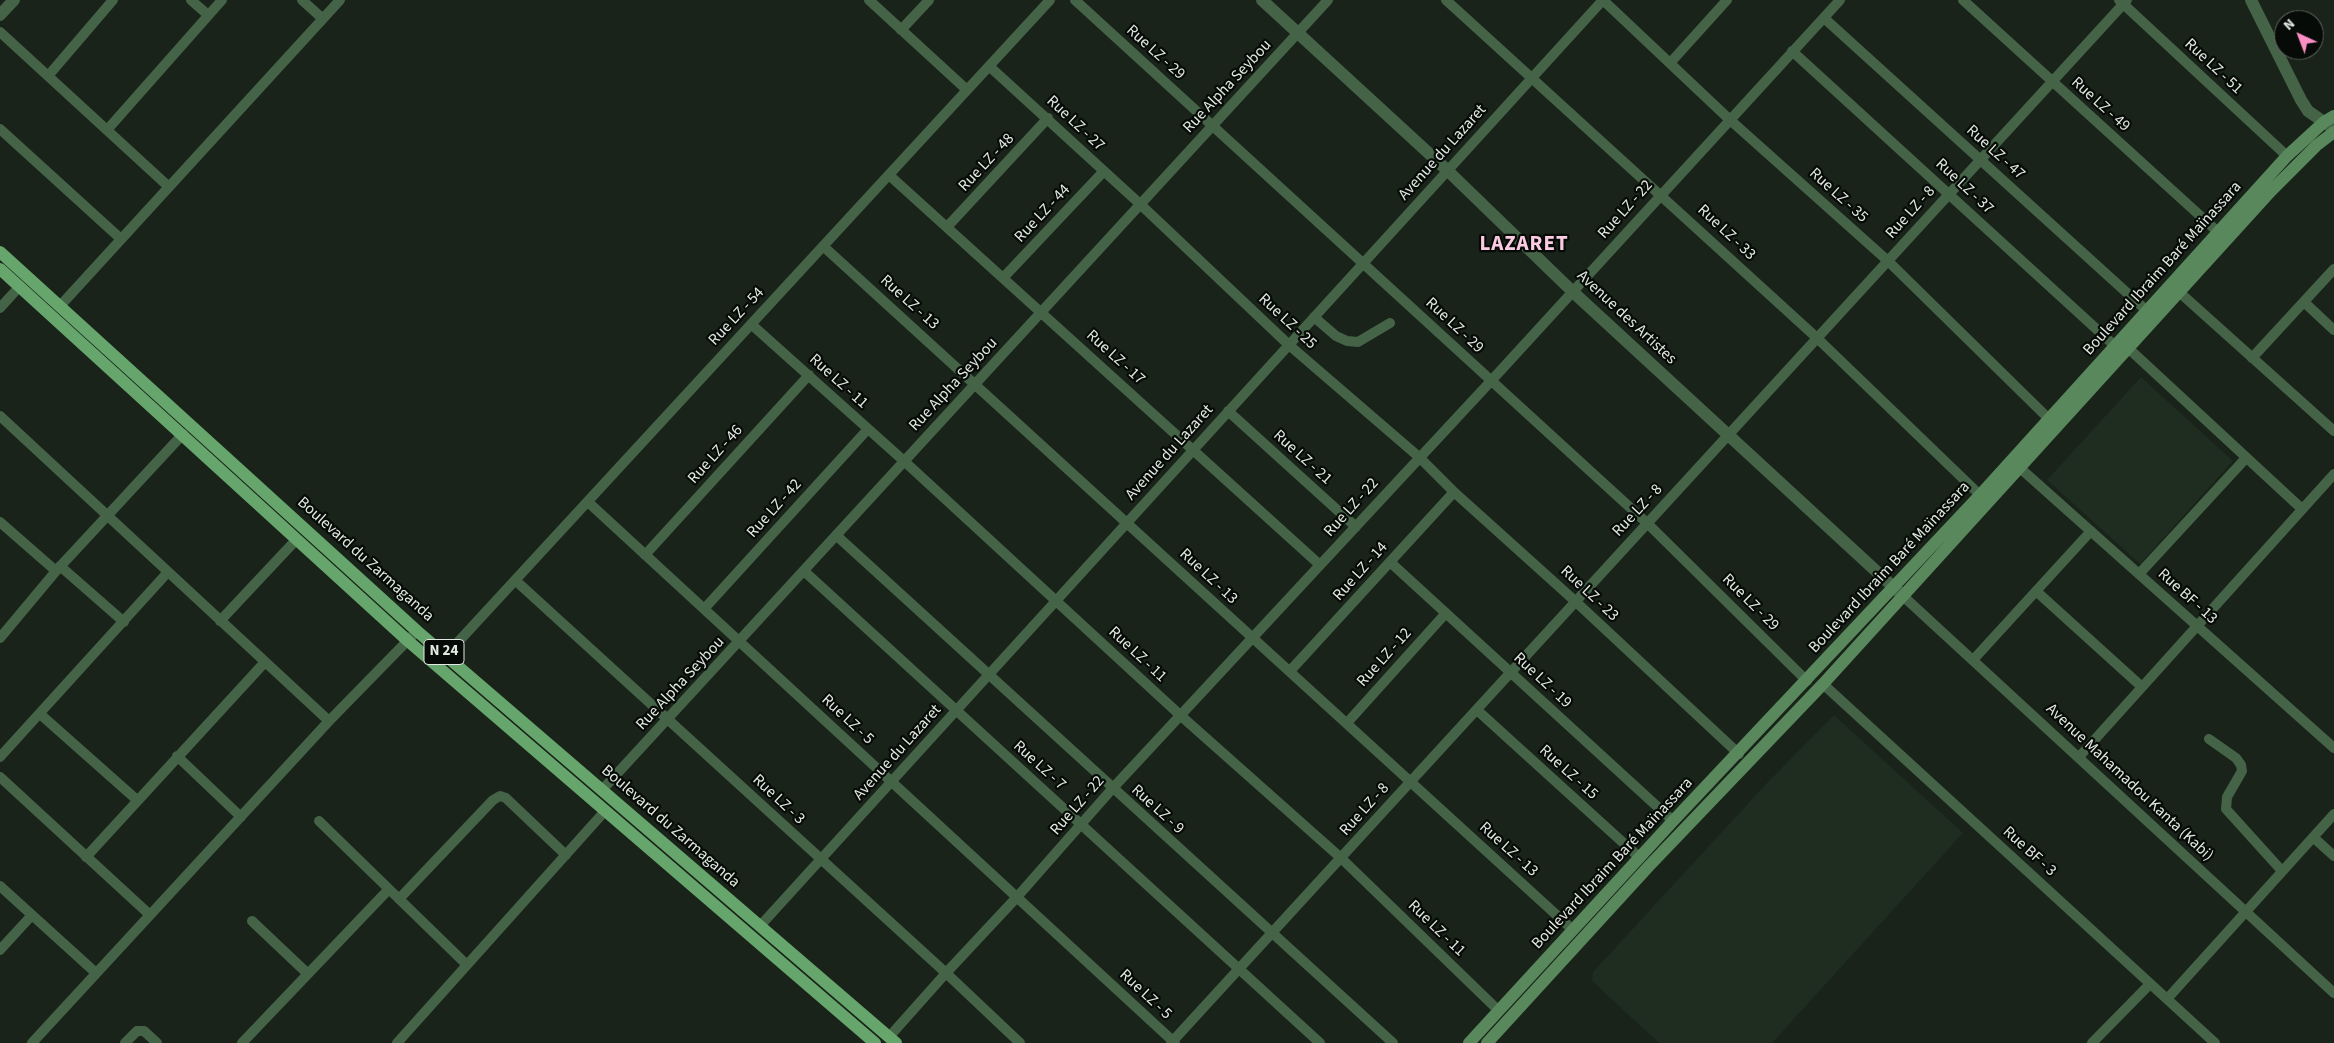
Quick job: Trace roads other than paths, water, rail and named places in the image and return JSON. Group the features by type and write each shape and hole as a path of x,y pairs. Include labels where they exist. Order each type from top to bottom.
{"main road":[{"name":"Boulevard Ibraim Baré Maïnassara","path":"1469,1043 1807,680 1899,592 2020,468 2121,346 2146,311 2287,156 2331,125"},
{"name":"Boulevard Ibraim Baré Maïnassara","path":"1487,1043 1642,873 1823,684 1980,495 2049,419 2178,290 2317,145 2331,125"},
{"name":"Boulevard du Zarmaganda","path":"0,252 60,306 78,330 183,434 408,642 749,937 875,1043"},
{"name":"Boulevard du Zarmaganda","path":"0,269 78,330 417,631 447,654 893,1040"}],"street":[{"path":"0,15 14,0"},
{"path":"48,76 113,0"},
{"path":"191,0 208,15"},
{"path":"107,130 222,0"},
{"path":"302,0 323,19"},
{"path":"60,306 340,0"},
{"path":"869,0 967,90"},
{"path":"902,30 929,0"},
{"name":"Rue LZ - 54","path":"447,654 1050,0"},
{"name":"Rue LZ - 29","path":"1075,0 1647,523 1807,680"},
{"name":"Avenue des Artistes","path":"1262,0 1448,170 1573,292 1899,592"},
{"name":"Rue Alpha Seybou","path":"602,790 1328,0"},
{"name":"Rue LZ - 33","path":"1446,0 1817,338 1980,495"},
{"name":"Avenue du Lazaret","path":"760,926 1603,0"},
{"name":"Rue LZ - 35","path":"1603,0 1729,118 1888,260 2049,419"},
{"path":"1670,62 1727,0"},
{"name":"Rue LZ - 22","path":"893,1040 946,973 1017,898 1112,789 1419,457 1491,382 1729,118 1840,0"},
{"name":"Rue LZ - 49","path":"1963,0 2218,232"},
{"path":"2251,0 2308,111 2331,125"},
{"name":"Rue LZ - 8","path":"1173,1042 1949,194 2123,1"},
{"name":"Rue LZ - 51","path":"2123,1 2287,156"},
{"name":"Rue LZ - 47","path":"1824,18 2146,311"},
{"path":"0,32 170,186"},
{"name":"Rue LZ - 37","path":"1792,51 2302,509"},
{"name":"Rue LZ - 27","path":"989,66 1140,204"},
{"name":"Rue LZ - 48","path":"947,227 1048,118"},
{"path":"0,129 121,239"},
{"name":"Rue LZ - 44","path":"1003,278 1104,171"},
{"name":"Rue LZ - 17","path":"889,175 1320,565"},
{"name":"Rue LZ - 25","path":"1140,204 1289,345 1419,457"},
{"name":"Rue LZ - 13","path":"823,246 1573,930"},
{"path":"2252,358 2334,269"},
{"path":"0,308 20,286"},
{"path":"2178,290 2334,431"},
{"path":"2304,302 2334,330"},
{"path":"1314,317 1336,336 1347,341 1358,342 1390,322"},
{"name":"Rue LZ - 11","path":"751,324 1180,715 1341,858 1499,1011"},
{"name":"Rue LZ - 46","path":"645,555 809,375"},
{"name":"Rue LZ - 21","path":"1228,411 1356,526"},
{"path":"0,416 329,721"},
{"name":"Rue LZ - 42","path":"704,609 868,429"},
{"path":"2,631 106,515 183,434"},
{"name":"Rue LZ - 23","path":"1419,457 1454,492 1575,601 1739,754"},
{"path":"2139,574 2246,458"},
{"name":"Rue BF - 13","path":"2020,468 2334,748"},
{"path":"2078,757 2334,474"},
{"name":"Rue LZ - 14","path":"1290,671 1454,492"},
{"name":"Rue LZ - 5","path":"588,502 1173,1042"},
{"path":"0,522 124,622"},
{"path":"1973,660 2091,532"},
{"name":"Rue LZ - 9","path":"836,536 1393,1043"},
{"path":"220,621 296,540"},
{"name":"Rue LZ - 19","path":"1390,562 1674,821"},
{"name":"Rue LZ - 7","path":"804,571 1320,1043"},
{"path":"0,756 168,572"},
{"name":"Rue LZ - 3","path":"515,580 669,719 1020,1043"},
{"path":"2036,591 2142,687"},
{"name":"Avenue Mahamadou Kanta (Kabi)","path":"1899,592 2334,992"},
{"name":"Rue LZ - 12","path":"1347,723 1446,613"},
{"path":"32,1043 329,721 417,631"},
{"path":"86,857 136,800 265,662"},
{"name":"Rue BF - 3","path":"1823,684 2215,1043"},
{"name":"Rue LZ - 15","path":"1477,710 1640,858"},
{"path":"40,714 136,800"},
{"path":"2209,739 2236,758 2241,765 2242,771 2228,797 2226,809 2282,871"},
{"path":"177,756 241,816"},
{"path":"0,777 150,915"},
{"path":"399,899 493,800 500,796 506,798 566,854"},
{"path":"397,1043 605,811"},
{"path":"2167,999 2334,814"},
{"path":"319,821 467,965"},
{"path":"2314,837 2334,856"},
{"path":"0,886 96,972"},
{"path":"242,1043 389,888"},
{"path":"0,950 32,915"},
{"path":"252,921 308,974"},
{"path":"2092,1043 2150,984"},
{"path":"126,1043 137,1031 144,1031 157,1043"}],"district":[{"name":"LAZARET","path":"1524,245"}]}
